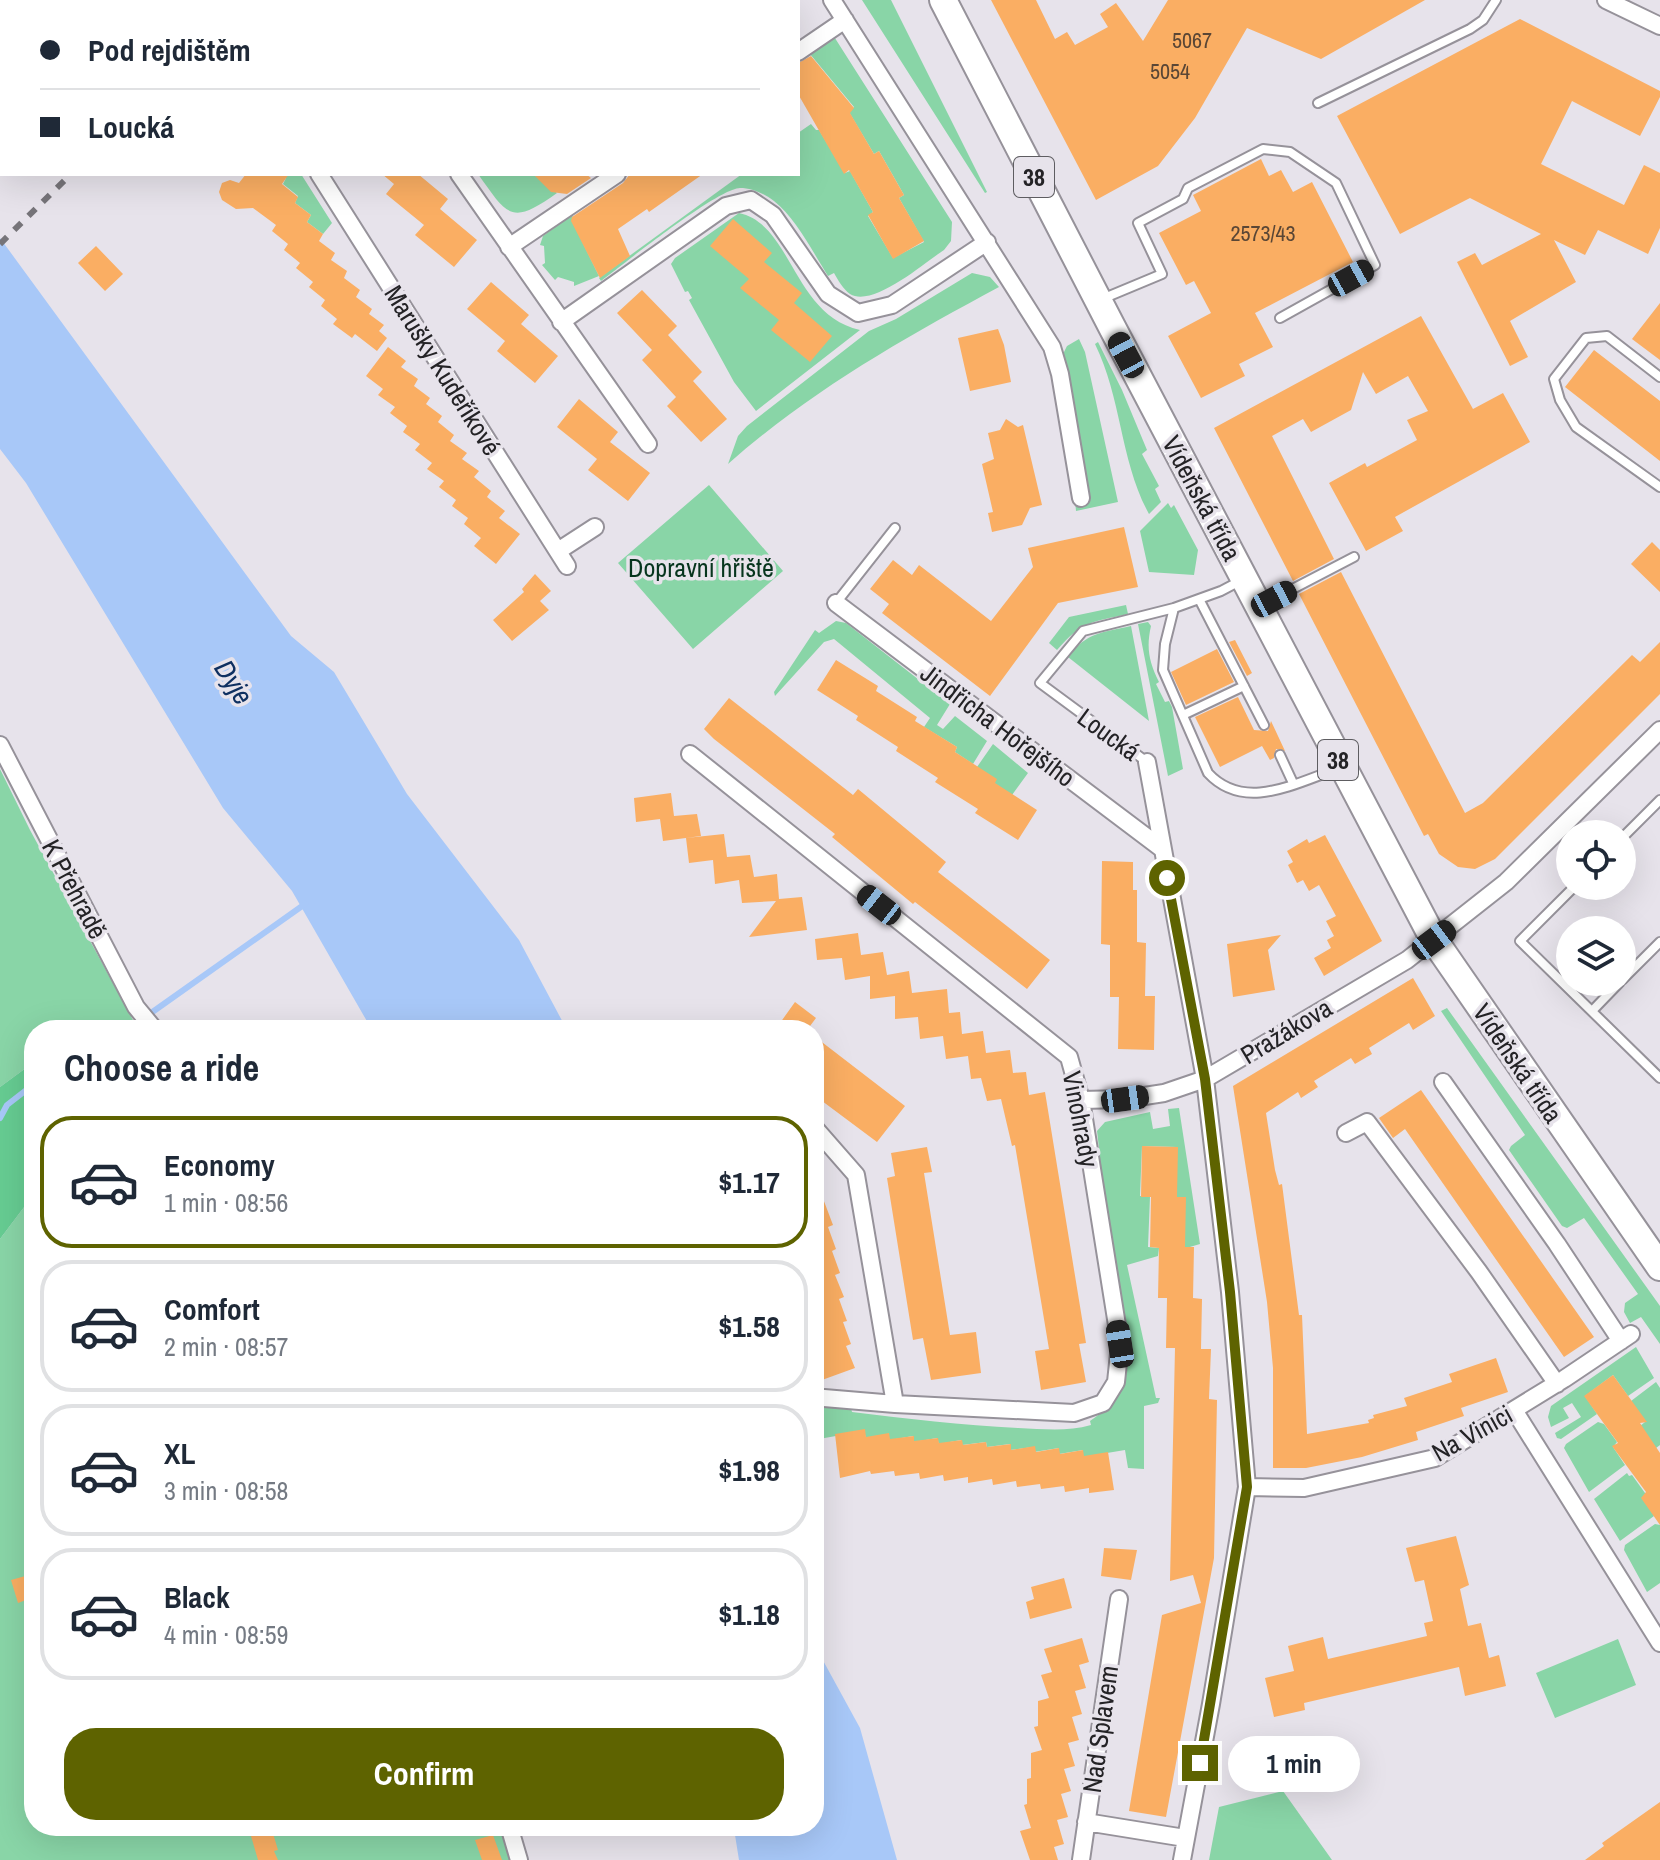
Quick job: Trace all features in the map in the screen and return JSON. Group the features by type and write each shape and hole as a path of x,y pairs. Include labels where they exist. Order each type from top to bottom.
{"main road":[{"name":"Vídeňská třída","path":"943,0 1434,940 1660,1267"}],"street":[{"path":"832,0 1040,327 1056,360 1081,498"},
{"path":"1606,0 1660,26"},
{"path":"800,51 845,20"},
{"name":"Marušky Kudeříkové","path":"320,176 567,566"},
{"path":"460,176 648,444"},
{"path":"509,247 614,176"},
{"path":"561,322 726,206 751,200 773,215 828,294 858,313 892,305 987,242"},
{"path":"558,551 595,527"},
{"name":"Jindřicha Hořejšího","path":"836,603 1161,848"},
{"name":"Pražákova","path":"1081,1100 1125,1099 1164,1093 1205,1079 1407,960 1506,882 1660,730"},
{"name":"K Přehradě","path":"0,745 136,1007 147,1020"},
{"name":"Vinohrady","path":"690,754 1069,1057 1081,1100 1120,1344 1116,1382 1103,1403 1074,1413 824,1398"},
{"name":"Loucká","path":"1147,762 1205,1079 1230,1292 1247,1487 1182,1860"},
{"name":"Na Vinici","path":"1247,1487 1304,1488 1435,1458 1557,1384 1626,1337 1443,1082"},
{"path":"1346,1133 1367,1122 1479,1272 1557,1384"},
{"path":"824,1138 856,1175 895,1404"},
{"path":"1514,1410 1660,1643"},
{"name":"Nad Splavem","path":"1081,1860 1119,1599"},
{"path":"1086,1822 1185,1838"},
{"path":"512,1836 519,1860"}],"lane":[{"path":"1318,103 1470,29 1483,20 1496,0"},
{"path":"1098,301 1162,274 1138,223 1183,199 1188,188 1263,149 1290,152 1336,183 1375,265 1280,318"},
{"path":"1660,377 1607,336 1586,338 1554,379 1560,400 1576,427 1660,487"},
{"path":"836,603 895,528"},
{"path":"1258,608 1354,557"},
{"name":"Loucká","path":"1147,762 1040,683 1083,631 1174,608 1244,579"},
{"path":"1199,599 1264,725"},
{"path":"1174,608 1165,644 1163,670 1208,773 1217,783 1249,795 1342,768"},
{"path":"1183,715 1244,686"},
{"path":"1280,755 1293,783"},
{"path":"1636,824 1660,800"},
{"path":"1561,900 1520,941 1660,1078"},
{"path":"1636,966 1660,942"},
{"path":"1592,1011 1606,996"}],"green space":[{"path":"862,0 891,0 987,192 985,193"},
{"path":"833,35 952,222 951,241 944,250 885,290 860,297 850,294 834,273 828,276 804,236 782,208 762,194 740,188 692,213 601,281 599,278 739,176 800,176 800,132 811,124 819,130 845,173 850,171 873,212 868,216 893,258 924,242 899,198 904,195 879,151 874,154 849,112 854,107 810,54 802,53"},
{"path":"284,176 302,176 332,223 323,234 307,222 311,215 295,203 298,196 283,184"},
{"path":"480,176 536,176 557,193 520,213 512,212 497,199"},
{"path":"739,213 757,221 771,234 820,307 838,321 860,330 756,411 734,382 689,300 692,298 688,291 685,292 671,264"},
{"path":"573,214 572,221 599,276 574,286 574,282 558,277 555,280 542,265 545,263 544,246 540,245 543,236"},
{"path":"972,273 990,277 999,287 893,346 824,390 728,464 738,436 747,426 869,331 896,319"},
{"path":"1079,339 1085,352 1118,502 1076,511 1063,354 1067,346"},
{"path":"1098,342 1122,390 1147,450 1142,454 1159,486 1155,489 1161,502 1149,514 1132,473 1111,386 1095,344"},
{"name":"Dopravní hřiště","path":"709,485 783,571 693,649 618,563"},
{"path":"1168,503 1171,508 1174,505 1198,550 1194,575 1149,572 1140,531"},
{"path":"1126,605 1128,614 1088,624 1057,650 1049,643 1069,617"},
{"path":"836,621 846,623 950,704 937,725 943,729 955,716 987,741 973,764 955,752 957,747 924,727 930,718 834,639 824,642 775,696 774,692 815,630 819,633"},
{"path":"1148,622 1151,626 1149,655 1159,682 1156,684 1165,702 1169,701 1172,707 1183,769 1168,776 1138,624"},
{"path":"1131,626 1149,721 1068,657 1088,638"},
{"path":"993,744 1028,773 1012,795 977,767"},
{"path":"0,769 133,1020 24,1020 24,1069 0,1087"},
{"path":"1447,1008 1660,1306 1660,1344 1641,1317 1630,1323 1624,1312 1625,1303 1638,1294 1584,1218 1567,1228 1562,1226 1509,1150 1525,1135 1441,1011"},
{"path":"24,1069 24,1207 0,1239 0,1087"},
{"path":"1179,1108 1200,1244 1183,1249 1185,1197 1176,1197 1177,1147 1142,1146 1140,1196 1150,1197 1148,1247 1159,1248 1158,1256 1127,1265 1156,1398 1160,1398 1158,1403 1144,1406 1144,1469 1128,1468 1125,1450 1083,1457 1083,1450 1059,1454 1059,1448 1034,1452 1033,1447 1010,1450 1010,1444 987,1447 986,1442 962,1445 961,1440 939,1444 937,1438 914,1442 913,1436 890,1440 866,1438 864,1431 824,1438 824,1406 935,1422 1064,1429 1091,1425 1090,1421 1108,1407 1119,1390 1127,1349 1096,1157 1100,1157 1097,1131 1105,1122 1150,1112 1153,1129 1170,1126 1168,1109"},
{"path":"24,1207 24,1836 504,1836 511,1860 0,1860 0,1239"},
{"path":"1636,1347 1654,1378 1628,1396 1613,1375 1585,1396 1597,1414 1561,1439 1557,1438 1555,1433 1581,1417 1572,1403 1563,1408 1569,1418 1551,1427 1548,1417 1551,1406"},
{"path":"1656,1382 1660,1388 1660,1445 1656,1448 1640,1426 1645,1422 1631,1401"},
{"path":"1598,1422 1604,1424 1617,1442 1613,1447 1625,1465 1589,1492 1564,1448"},
{"path":"1627,1473 1645,1493 1654,1516 1620,1541 1594,1499"},
{"path":"1655,1524 1660,1525 1660,1583 1647,1592 1624,1550 1625,1545"},
{"path":"1618,1639 1636,1685 1555,1718 1536,1673"},
{"path":"1283,1791 1332,1860 1209,1860 1219,1807"}],"water":[{"name":"Dyje","path":"0,238 291,636 334,672 407,794 519,940 562,1020 366,1020 292,891 223,808 26,483 0,449"},
{"path":"824,1662 860,1728 897,1860 739,1860 735,1836 824,1836"}],"building":[{"path":"991,0 1036,0 1055,39 1067,32 1075,45 1108,27 1100,14 1116,3 1143,41 1168,0 1425,0 1321,59 1247,28 1195,118 1158,166 1096,200"},
{"path":"1520,19 1660,91 1660,97 1640,136 1572,101 1541,164 1624,205 1644,165 1660,173 1660,228 1648,254 1598,230 1585,255 1554,240 1576,282 1510,321 1528,357 1510,366 1457,262 1475,253 1482,265 1541,234 1470,198 1400,234 1337,116"},
{"path":"811,56 854,108 850,113 874,154 879,151 904,195 899,198 924,241 893,259 868,215 873,212 849,170 844,174 800,97 800,62"},
{"path":"1261,159 1269,176 1281,170 1293,192 1312,182 1353,262 1255,313 1273,347 1239,364 1245,376 1201,398 1168,336 1211,313 1194,281 1186,285 1159,233 1201,211 1193,195"},
{"path":"244,176 288,176 282,184 298,197 295,203 311,215 307,222 323,234 319,241 335,253 331,260 347,271 344,278 360,290 356,297 372,309 369,314 384,325 379,331 387,338 377,351 355,334 352,338 333,324 337,319 321,306 325,300 309,287 313,282 296,268 300,263 284,250 288,244 272,231 276,225 253,208 236,209 222,200 219,192 222,183 230,180 239,183"},
{"path":"384,176 420,176 448,199 440,209 477,240 454,267 415,235 424,225 386,194 394,184"},
{"path":"535,176 591,178 567,194 551,192"},
{"path":"628,176 700,176 649,212 647,209 618,229 630,256 600,278 571,221 572,217 623,183"},
{"path":"733,219 772,253 764,262 802,293 794,303 832,336 810,362 771,330 779,320 740,288 749,279 710,246"},
{"path":"96,246 123,274 105,291 78,263"},
{"path":"491,282 529,315 521,324 558,356 535,383 497,351 505,341 467,309"},
{"path":"642,290 677,326 668,335 702,372 693,381 727,419 701,442 667,406 676,397 642,360 652,350 617,313"},
{"path":"1660,303 1660,360 1632,339"},
{"path":"1421,316 1473,409 1503,393 1530,442 1395,517 1403,531 1366,551 1329,483 1417,440 1407,420 1428,411 1408,376 1376,394 1363,372 1351,410 1311,432 1303,419 1272,436 1334,559 1293,581 1214,428"},
{"path":"998,329 1011,382 970,391 958,338"},
{"path":"388,347 406,361 401,367 418,379 414,386 430,398 426,404 442,416 438,422 454,435 450,441 467,453 462,459 479,471 474,477 491,491 487,497 505,511 499,518 520,534 496,564 474,546 481,538 464,524 468,518 452,506 456,500 439,487 444,481 427,469 432,463 415,450 420,444 403,432 407,426 390,413 395,407 378,395 383,389 366,376"},
{"path":"1594,350 1660,401 1660,461 1565,387"},
{"path":"579,399 618,432 610,442 650,473 628,501 588,470 597,459 557,427"},
{"path":"1006,419 1018,427 1023,425 1042,505 1030,508 1022,525 992,532 988,513 993,512 982,464 994,459 988,433 1000,430"},
{"path":"1124,527 1138,587 1058,603 990,696 882,613 889,604 870,589 893,560 912,575 919,565 991,621 1033,567 1028,548"},
{"path":"1652,542 1660,550 1660,592 1631,564"},
{"path":"1341,572 1465,813 1483,803 1632,655 1640,662 1660,642 1660,694 1495,859 1475,869 1458,867 1439,854 1428,834 1424,836 1299,594"},
{"path":"535,574 551,591 540,601 549,610 512,641 493,620 524,592 522,589"},
{"path":"1235,640 1252,673 1247,676 1229,642"},
{"path":"1217,649 1234,682 1186,705 1171,672"},
{"path":"836,660 878,686 876,691 917,717 915,721 957,747 955,752 997,779 995,783 1037,810 1018,840 975,813 978,809 935,782 938,778 856,720 858,716 817,690"},
{"path":"1238,697 1254,730 1268,731 1271,721 1285,751 1276,749 1274,758 1270,760 1262,746 1220,767 1195,717"},
{"path":"729,698 853,795 858,789 946,862 938,872 1050,960 1027,989 915,902 913,904 832,837 835,834 714,739 704,729"},
{"path":"671,793 674,816 697,814 701,836 663,841 660,819 636,822 634,798"},
{"path":"724,834 727,857 750,855 754,877 777,874 779,899 802,897 807,930 749,937 776,901 742,903 739,880 715,884 713,860 689,863 686,838"},
{"path":"1325,835 1382,941 1324,976 1314,958 1331,948 1327,940 1334,936 1326,921 1336,916 1319,885 1309,891 1303,880 1297,883 1288,865 1293,862 1287,851 1307,839 1309,843"},
{"path":"1102,861 1133,862 1133,890 1137,890 1137,942 1146,943 1145,996 1155,996 1154,1050 1118,1049 1119,997 1110,997 1110,945 1101,944"},
{"path":"858,933 861,955 883,952 887,975 909,971 912,993 947,989 949,1013 960,1012 962,1034 983,1031 986,1053 1010,1050 1013,1073 1026,1072 1029,1095 1045,1092 1086,1343 1079,1344 1086,1382 1041,1390 1035,1351 1049,1349 1015,1145 1012,1146 1001,1099 987,1101 981,1078 971,1079 968,1056 946,1059 943,1036 920,1039 918,1017 895,1019 895,996 870,999 870,976 845,980 842,958 817,960 815,939"},
{"path":"1281,935 1268,950 1275,990 1233,997 1227,944"},
{"path":"1413,978 1435,1016 1413,1030 1409,1023 1369,1048 1372,1054 1355,1064 1351,1058 1314,1081 1318,1087 1301,1098 1298,1092 1266,1113 1275,1170 1279,1185 1282,1184 1299,1315 1302,1315 1307,1434 1369,1423 1373,1415 1407,1406 1404,1398 1452,1382 1449,1374 1496,1358 1508,1392 1461,1408 1464,1416 1416,1432 1418,1440 1362,1457 1306,1468 1273,1468 1273,1368 1267,1302 1233,1086"},
{"path":"795,1002 816,1018 814,1020 782,1020"},
{"path":"824,1044 905,1106 877,1142 824,1102"},
{"path":"1421,1090 1594,1337 1564,1357 1405,1129 1393,1138 1379,1118"},
{"path":"1142,1146 1178,1147 1177,1197 1186,1197 1185,1247 1194,1247 1193,1298 1202,1299 1201,1349 1211,1349 1209,1399 1217,1400 1214,1558 1166,1817 1129,1811 1162,1615 1201,1603 1193,1575 1170,1581 1175,1348 1166,1348 1167,1298 1158,1298 1159,1248 1150,1247 1151,1197 1141,1197"},
{"path":"927,1147 932,1172 924,1173 950,1335 976,1332 981,1373 931,1380 923,1338 913,1340 887,1178 895,1176 891,1153"},
{"path":"824,1201 833,1225 828,1227 840,1273 835,1275 844,1297 839,1299 851,1344 846,1346 855,1368 824,1379"},
{"path":"1613,1375 1647,1422 1640,1423 1660,1453 1660,1525 1641,1498 1646,1492 1612,1446 1618,1443 1584,1396"},
{"path":"865,1429 866,1437 889,1433 890,1439 914,1436 914,1441 938,1438 939,1443 962,1440 963,1445 986,1442 987,1447 1011,1444 1011,1450 1035,1446 1036,1452 1059,1448 1060,1454 1083,1450 1084,1456 1108,1452 1114,1490 1089,1493 1089,1488 1065,1492 1064,1486 1041,1489 1040,1484 1017,1487 1016,1481 993,1485 992,1479 968,1483 968,1477 944,1481 943,1475 920,1479 919,1473 895,1476 894,1471 871,1474 870,1471 840,1478 835,1434"},
{"path":"1456,1536 1469,1585 1460,1589 1468,1626 1481,1623 1489,1658 1499,1655 1506,1686 1465,1696 1459,1667 1304,1703 1305,1710 1274,1717 1265,1678 1294,1671 1288,1646 1323,1637 1328,1659 1427,1636 1424,1623 1433,1621 1424,1580 1415,1582 1406,1548"},
{"path":"1104,1548 1137,1550 1131,1580 1101,1576"},
{"path":"24,1576 24,1601 18,1603 11,1580"},
{"path":"1064,1578 1072,1608 1030,1619 1026,1602 1034,1599 1031,1587"},
{"path":"1082,1638 1089,1662 1079,1665 1086,1688 1075,1691 1082,1714 1072,1717 1079,1740 1068,1743 1075,1766 1064,1769 1071,1791 1061,1794 1068,1817 1057,1820 1064,1844 1054,1847 1058,1860 1030,1860 1020,1831 1031,1828 1024,1805 1027,1804 1027,1779 1031,1778 1031,1753 1042,1750 1034,1727 1038,1726 1038,1701 1049,1698 1041,1675 1052,1672 1044,1649"},
{"path":"1660,1802 1660,1860 1585,1860 1604,1846 1602,1843"},
{"path":"251,1836 274,1836 278,1860 258,1860"},
{"path":"493,1836 502,1860 482,1860 475,1840"}],"waterway":[{"path":"151,1013 305,904"},
{"path":"0,1118 7,1105 24,1092"}],"railway":[{"path":"0,244 69,176"}],"route":[{"path":"1167,878 1205,1079 1238,1369 1247,1487 1200,1763"}]}
